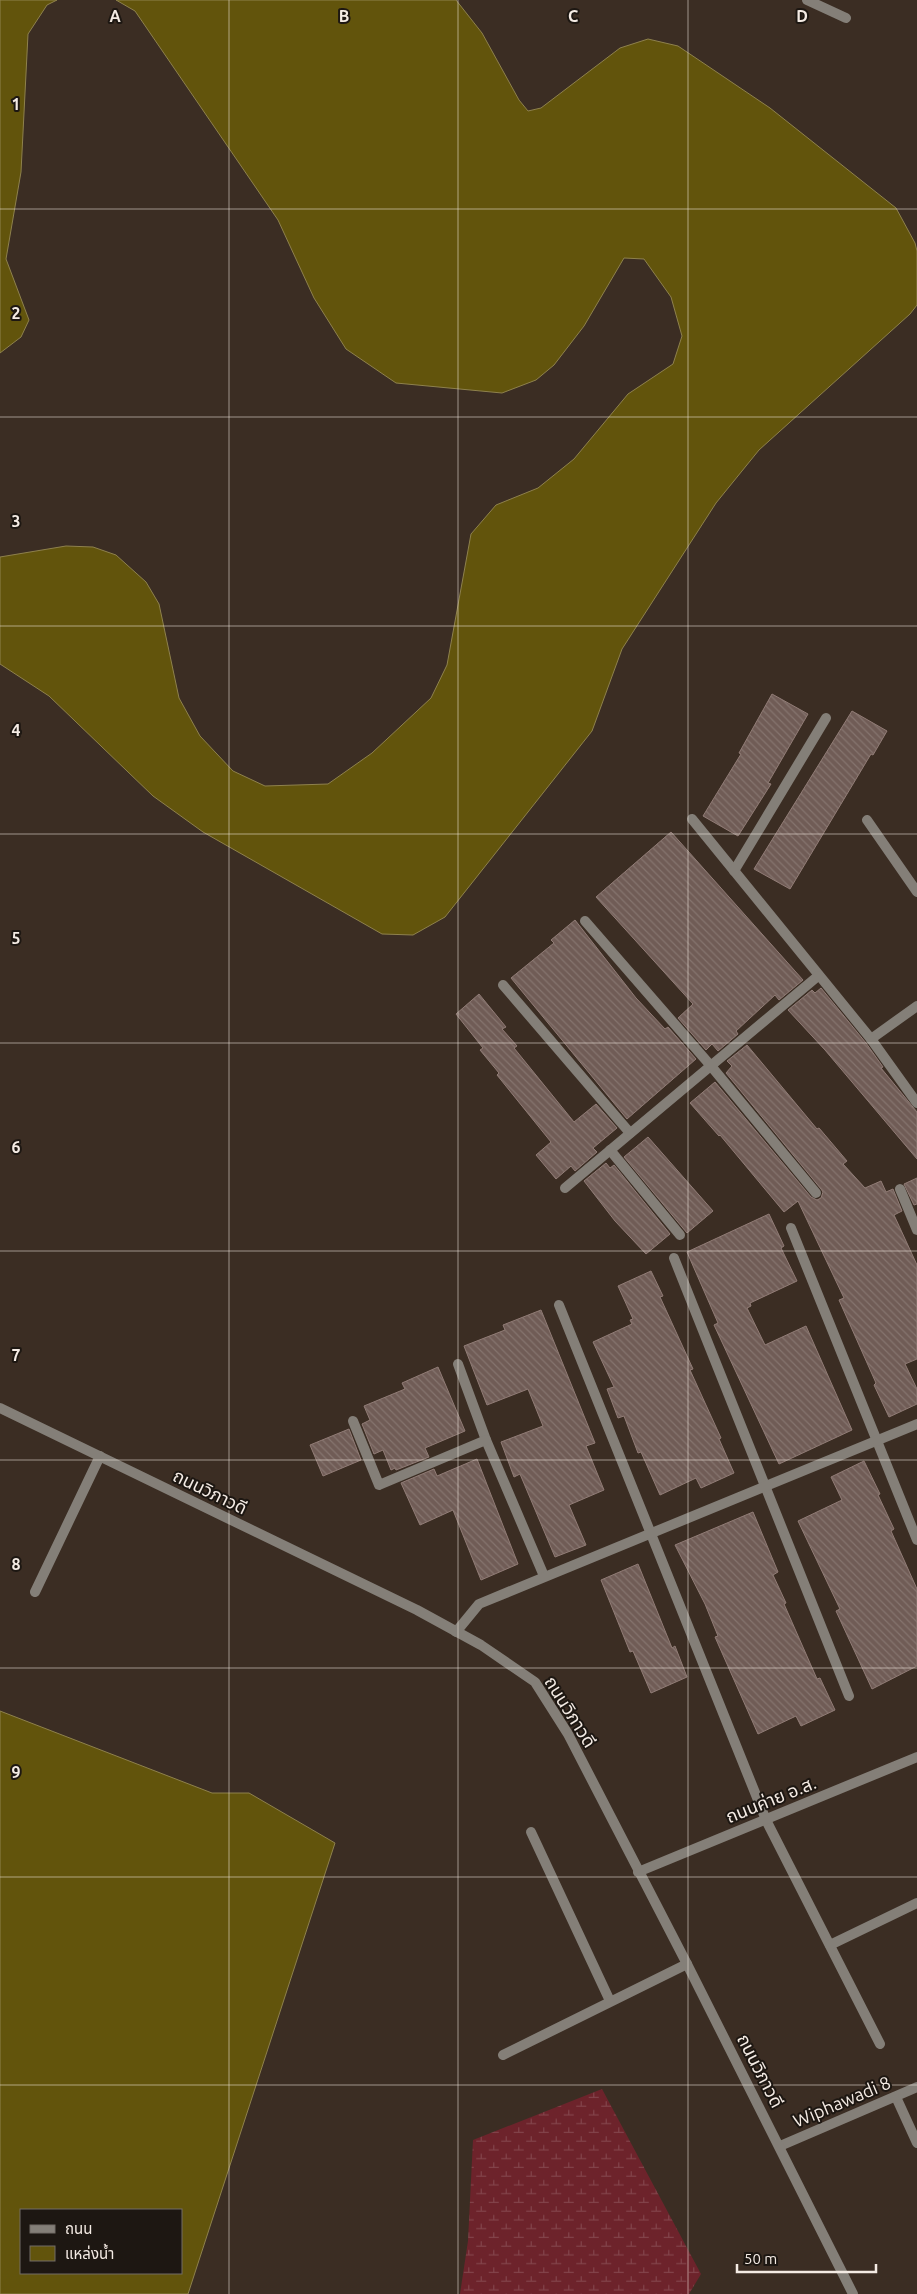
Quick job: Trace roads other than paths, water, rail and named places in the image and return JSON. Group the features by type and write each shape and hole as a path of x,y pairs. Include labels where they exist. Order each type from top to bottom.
{"street":[{"path":"807,0 846,18"},
{"path":"734,870 826,718"},
{"path":"692,819 871,1039 917,1103"},
{"path":"867,820 917,892"},
{"path":"585,921 711,1066 816,1193"},
{"path":"564,1188 818,976"},
{"path":"503,985 630,1133"},
{"path":"871,1039 917,1006"},
{"path":"610,1150 680,1235"},
{"path":"900,1190 917,1230"},
{"path":"791,1228 917,1540"},
{"path":"674,1258 849,1696"},
{"path":"559,1305 766,1820 880,2044"},
{"path":"458,1364 486,1440 544,1576"},
{"name":"ถนนวิภาวดี","path":"0,1408 408,1606 481,1645 535,1682 568,1734 780,2146 853,2294"},
{"path":"353,1422 379,1485 486,1440"},
{"path":"456,1632 479,1604 917,1424"},
{"path":"35,1592 100,1456"},
{"name":"ถนนค่าย อ.ส.","path":"638,1872 917,1757"},
{"path":"531,1832 610,2001"},
{"path":"830,1945 917,1903"},
{"path":"503,2056 687,1964"},
{"name":"Wiphawadi 8","path":"780,2146 917,2087"},
{"path":"896,2097 917,2143"}],"water":[{"path":"0,0 57,0 47,5 28,34 21,172 6,259 29,320 21,337 0,353"},
{"path":"116,0 456,0 482,33 519,100 528,111 541,108 620,48 648,39 678,46 770,108 896,208 915,243 917,251 917,305 910,314 759,450 716,503 622,649 592,731 445,917 413,935 382,934 203,832 153,796 49,696 0,664 0,557 66,546 93,547 116,555 146,582 159,604 179,698 200,736 233,771 265,786 328,784 372,753 431,698 447,665 471,534 496,505 538,488 574,459 628,394 673,364 682,336 671,297 644,259 624,258 584,326 554,365 536,380 502,393 396,383 346,349 314,298 278,220 135,11"},
{"path":"0,1711 212,1793 249,1793 335,1843 188,2294 0,2294"}]}
